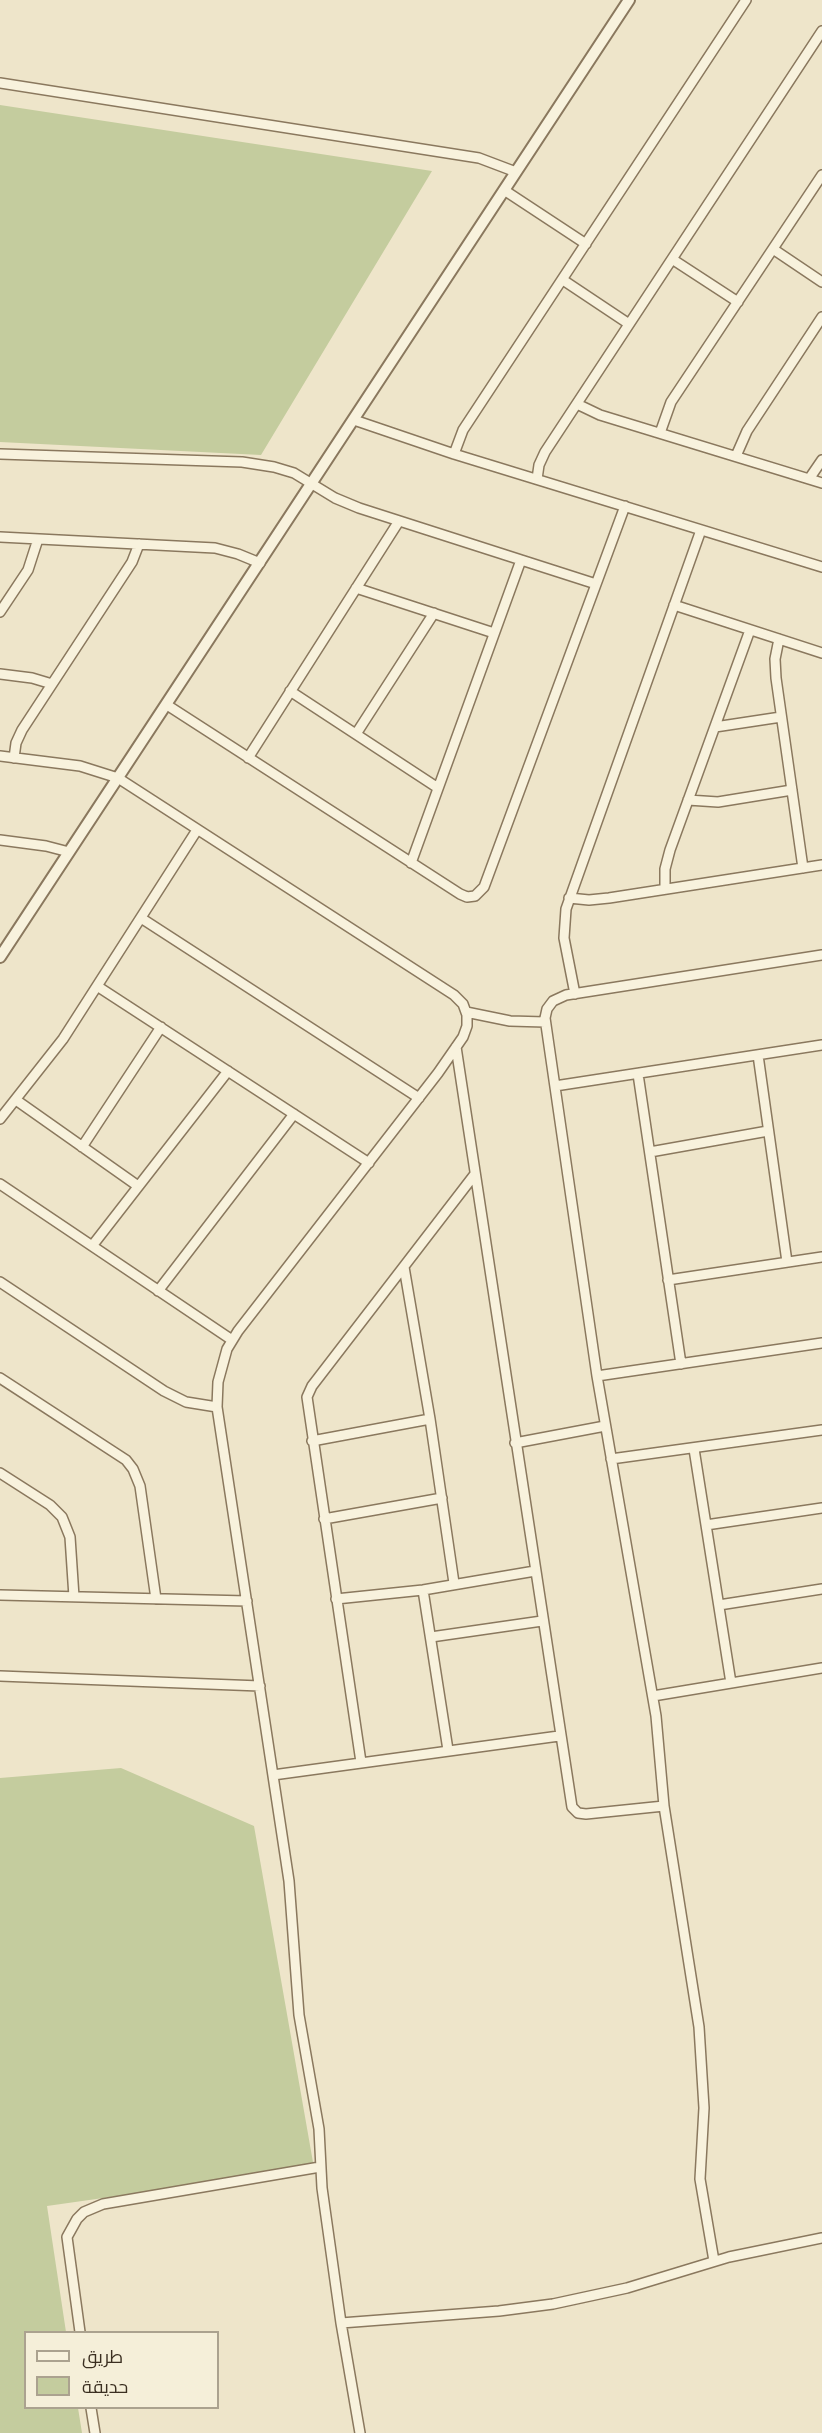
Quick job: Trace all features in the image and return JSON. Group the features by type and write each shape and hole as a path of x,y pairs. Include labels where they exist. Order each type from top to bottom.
{"street":[{"path":"0,957 629,0"},
{"path":"454,454 464,430 746,0"},
{"path":"537,479 542,458 672,259 819,42 822,31"},
{"path":"0,83 479,158 516,172"},
{"path":"660,433 671,402 822,175"},
{"path":"504,190 586,244"},
{"path":"773,249 822,282"},
{"path":"672,259 738,302"},
{"path":"563,280 629,324"},
{"path":"736,456 747,432 822,317"},
{"path":"577,404 600,415 822,483"},
{"path":"354,420 454,454 822,567"},
{"path":"0,454 253,463 284,470 347,504 596,584"},
{"path":"809,479 822,460"},
{"path":"167,705 464,896 475,896 484,887 625,506"},
{"path":"248,758 399,521"},
{"path":"574,994 564,938 564,920 569,898 701,530"},
{"path":"0,537 215,548 260,563"},
{"path":"0,612 28,570 38,539"},
{"path":"14,758 19,736 132,562 139,544"},
{"path":"411,863 521,560"},
{"path":"356,588 494,633"},
{"path":"674,605 822,653"},
{"path":"356,734 434,613"},
{"path":"665,889 667,859 750,630"},
{"path":"779,639 775,668 803,868"},
{"path":"0,674 32,678 52,684"},
{"path":"290,691 438,788"},
{"path":"715,727 781,717"},
{"path":"0,756 80,766 118,778 453,995 463,1004 468,1020 466,1032 419,1098 232,1340 219,1371 217,1407 289,1881 300,2022 319,2129 320,2167 341,2323 360,2433"},
{"path":"688,800 718,802 792,790"},
{"path":"0,1119 63,1039 197,830"},
{"path":"0,840 46,846 69,852"},
{"path":"569,898 599,899 822,865"},
{"path":"141,918 419,1098"},
{"path":"714,2261 700,2179 704,2108 699,2027 664,1806 653,1696 605,1426 545,1022 547,1009 561,996 822,956"},
{"path":"97,986 369,1163"},
{"path":"466,1012 510,1021 545,1022"},
{"path":"82,1147 161,1027"},
{"path":"555,1086 822,1045"},
{"path":"456,1047 559,1736 572,1807 574,1811 600,1814 664,1806"},
{"path":"758,1055 787,1262"},
{"path":"92,1246 228,1071"},
{"path":"638,1074 681,1364"},
{"path":"16,1100 138,1186"},
{"path":"158,1291 294,1114"},
{"path":"650,1152 768,1131"},
{"path":"361,1762 307,1397 312,1386 475,1174"},
{"path":"0,1184 232,1340"},
{"path":"668,1280 822,1257"},
{"path":"404,1267 430,1419 454,1583"},
{"path":"0,1282 164,1391 196,1405 217,1407"},
{"path":"597,1376 822,1343"},
{"path":"0,1378 126,1460 133,1469 140,1486 156,1599"},
{"path":"312,1441 430,1419"},
{"path":"515,1443 605,1426"},
{"path":"611,1459 822,1430"},
{"path":"694,1449 731,1683"},
{"path":"2,1478 50,1506 66,1524 70,1537 74,1597"},
{"path":"324,1519 442,1498"},
{"path":"706,1525 822,1508"},
{"path":"336,1599 423,1590 535,1571"},
{"path":"719,1605 822,1589"},
{"path":"423,1590 448,1750"},
{"path":"0,1595 247,1601"},
{"path":"431,1637 542,1621"},
{"path":"653,1696 822,1668"},
{"path":"0,1676 260,1686"},
{"path":"273,1775 559,1736"},
{"path":"80,2331 67,2237 77,2219 84,2212 103,2204 320,2167"},
{"path":"341,2323 499,2311 553,2304 627,2288 714,2261 812,2238 822,2238"},
{"path":"91,2409 95,2433"}],"green space":[{"path":"0,105 432,171 261,455 0,442"},
{"path":"121,1768 254,1826 314,2168 47,2206 66,2331 24,2331 24,2409 78,2409 82,2433 0,2433 0,1778"}]}
